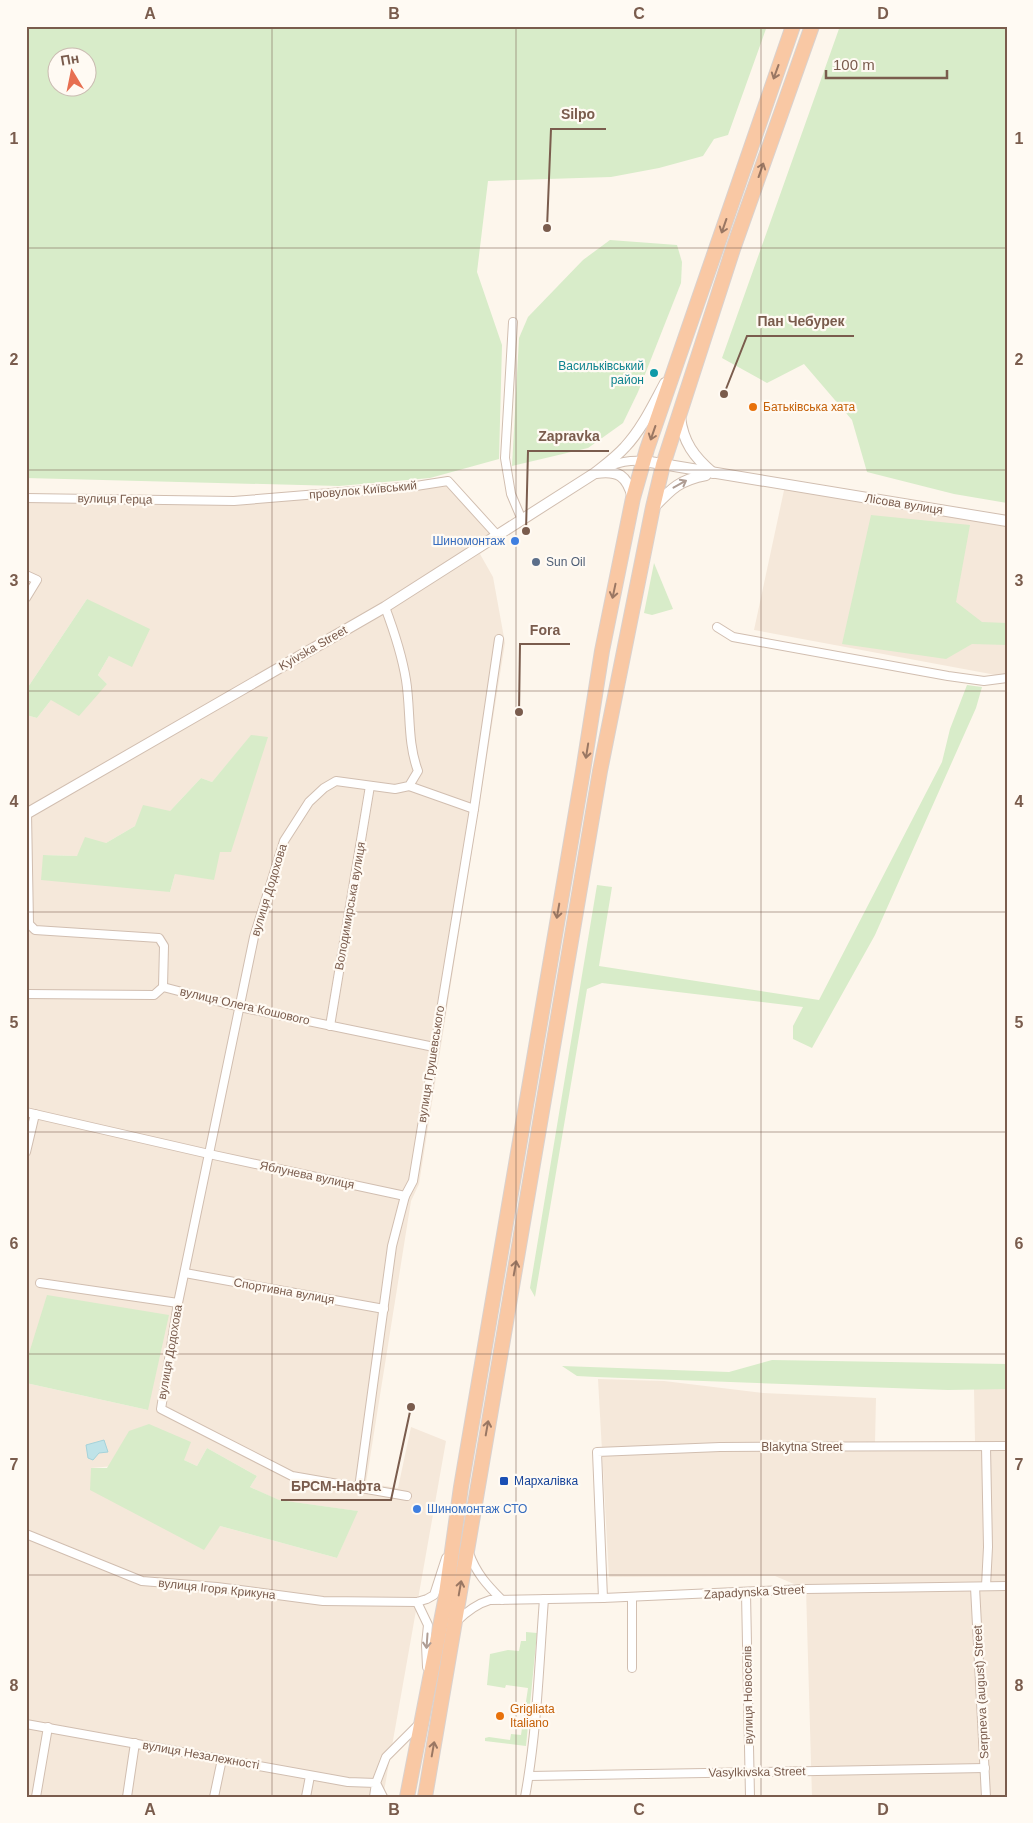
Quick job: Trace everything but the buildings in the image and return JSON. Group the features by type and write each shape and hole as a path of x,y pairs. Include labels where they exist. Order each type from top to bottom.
{"highway":[{"path":"406,1797 445,1601 453,1541 602,651 633,498 678,359 793,26"},
{"path":"425,1797 600,771 653,508 664,465 733,249 812,26"}],"street":[{"path":"513,322 505,458 512,494 522,520"},
{"name":"Kyivska Street","path":"27,814 384,607 595,473 626,446 644,422 678,359"},
{"path":"680,417 684,438 689,448 696,458 714,474"},
{"path":"595,473 619,462 644,461"},
{"name":"Лісова вулиця","path":"644,461 1007,521"},
{"path":"595,473 610,471 619,473 628,485 633,498"},
{"path":"653,508 672,488 689,479 714,474"},
{"name":"провулок Київський","path":"204,500 234,501 416,486 448,481 498,536"},
{"name":"вулиця Герца","path":"26,498 204,500"},
{"path":"26,575 37,580 26,598"},
{"path":"384,607 396,636 407,681 412,755 418,771 409,786 474,809"},
{"path":"717,627 734,637 948,676 984,681 1007,678"},
{"name":"вулиця Грушевського","path":"359,1488 392,1246 405,1196 412,1181 447,980 499,639"},
{"name":"вулиця Додохова","path":"407,1496 292,1476 160,1409 178,1303 254,937 284,841 309,802 324,788 336,781 395,789 409,786"},
{"name":"Володимирська вулиця","path":"330,1026 370,786"},
{"path":"27,814 29,924 35,930 159,938 164,946 164,986"},
{"name":"вулиця Олега Кошового","path":"26,994 154,994 164,986 240,1007 434,1047"},
{"path":"26,1112 209,1154"},
{"path":"26,1152 35,1114"},
{"name":"Яблунева вулиця","path":"209,1154 405,1196"},
{"name":"Спортивна вулиця","path":"185,1273 384,1310"},
{"path":"40,1283 178,1303"},
{"path":"986,1446 988,1547 986,1586"},
{"name":"Blakytna Street","path":"603,1598 597,1452 720,1448 1007,1446"},
{"name":"вулиця Ігоря Крикуна","path":"26,1534 142,1581 217,1587 323,1601 417,1602"},
{"path":"428,1683 426,1645 428,1625 417,1602 427,1600 434,1595 453,1541"},
{"path":"467,1547 474,1567 484,1582 502,1600"},
{"name":"Zapadynska Street","path":"454,1624 466,1612 480,1603 490,1600 632,1597 806,1589 1007,1586"},
{"name":"Serpneva (august) Street","path":"975,1587 986,1797"},
{"name":"вулиця Новоселів","path":"746,1593 750,1797"},
{"path":"632,1597 632,1668"},
{"path":"525,1797 529,1776 544,1599"},
{"path":"374,1797 376,1784 386,1757 420,1723"},
{"name":"вулиця Незалежності","path":"26,1724 310,1776 376,1784"},
{"path":"36,1797 48,1727"},
{"path":"127,1797 135,1743"},
{"path":"214,1797 222,1759"},
{"name":"Vasylkivska Street","path":"529,1776 985,1768"},
{"path":"306,1797 310,1776"},
{"path":"376,1784 383,1797"}],"shaded area":[{"path":"450,478 495,527 502,539 480,554 493,577 505,643 419,1184 411,1201 366,1483 398,1488 411,1427 446,1441 383,1797 26,1797 26,1383 148,1410 26,1363 26,715 37,718 51,700 107,684 98,675 109,656 87,599 26,690 26,497 205,498 417,483","holes":["251,736 220,852 175,874 170,892 43,855 77,856 106,843 135,826 170,811 201,778 212,782","207,1448 257,1476 250,1487 278,1500 357,1511 337,1558 220,1526 91,1468 184,1460 197,1466"]},
{"path":"786,481 1007,519 1007,674 996,675 754,630"},
{"path":"598,1379 664,1381 763,1393 876,1398 875,1443 975,1442 974,1389 1007,1389 1007,1797 812,1797 806,1589 775,1576 609,1577"}],"green space":[{"path":"26,26 767,26 728,135 714,139 703,156 659,168 611,177 488,181 477,272 502,345 499,459 430,478 339,486 26,478"},
{"path":"840,26 1007,26 1007,503 954,494 867,472 852,420 804,364 767,383 722,358"},
{"path":"610,240 677,245 682,262 681,283 638,392 623,423 588,448 512,466 519,338 528,317 583,260"},
{"path":"871,515 970,525 956,602 982,622 1007,623 1007,645 972,644 946,659 842,644"},
{"path":"654,563 673,609 652,615 644,613"},
{"path":"87,599 150,629 132,667 109,656 98,675 107,684 79,716 51,700 37,718 26,715 26,690"},
{"path":"967,685 982,687 976,708 875,935 812,1048 793,1039 793,1026 803,1007 602,983 587,989 535,1297 530,1288 597,885 612,887 599,966 819,1000 942,762 950,729"},
{"path":"251,735 268,737 231,852 220,852 214,880 175,874 170,892 41,880 43,855 77,856 85,837 106,843 135,826 143,805 170,811 201,778 212,782"},
{"path":"47,1295 169,1315 148,1410 26,1383 26,1363"},
{"path":"772,1360 1007,1364 1007,1389 948,1390 596,1377 577,1376 562,1366 729,1372"},
{"path":"149,1424 191,1442 184,1460 197,1466 207,1448 257,1476 250,1487 279,1500 358,1511 337,1558 220,1526 204,1550 90,1490 91,1468 107,1468 129,1431"},
{"path":"526,1632 537,1633 526,1746 485,1741 485,1738 489,1737 510,1740 511,1734 521,1735 528,1688 506,1685 505,1688 487,1685 490,1654 508,1650 519,1651 521,1641 526,1641"}],"water":[{"path":"104,1440 108,1452 99,1453 93,1460 88,1458 86,1445"}],"place":[{"name":"Silpo","path":"547,228"},
{"name":"Васильківський район","path":"654,373"},
{"name":"Пан Чебурек","path":"724,394"},
{"name":"Батьківська хата","path":"753,407"},
{"name":"Zapravka","path":"526,531"},
{"name":"Шиномонтаж","path":"515,541"},
{"name":"Sun Oil","path":"536,562"},
{"name":"Fora","path":"519,712"},
{"name":"БРСМ-Нафта","path":"411,1407"},
{"name":"Мархалівка","path":"504,1481"},
{"name":"Шиномонтаж СТО","path":"417,1509"},
{"name":"Grigliata Italiano","path":"500,1716"}]}
